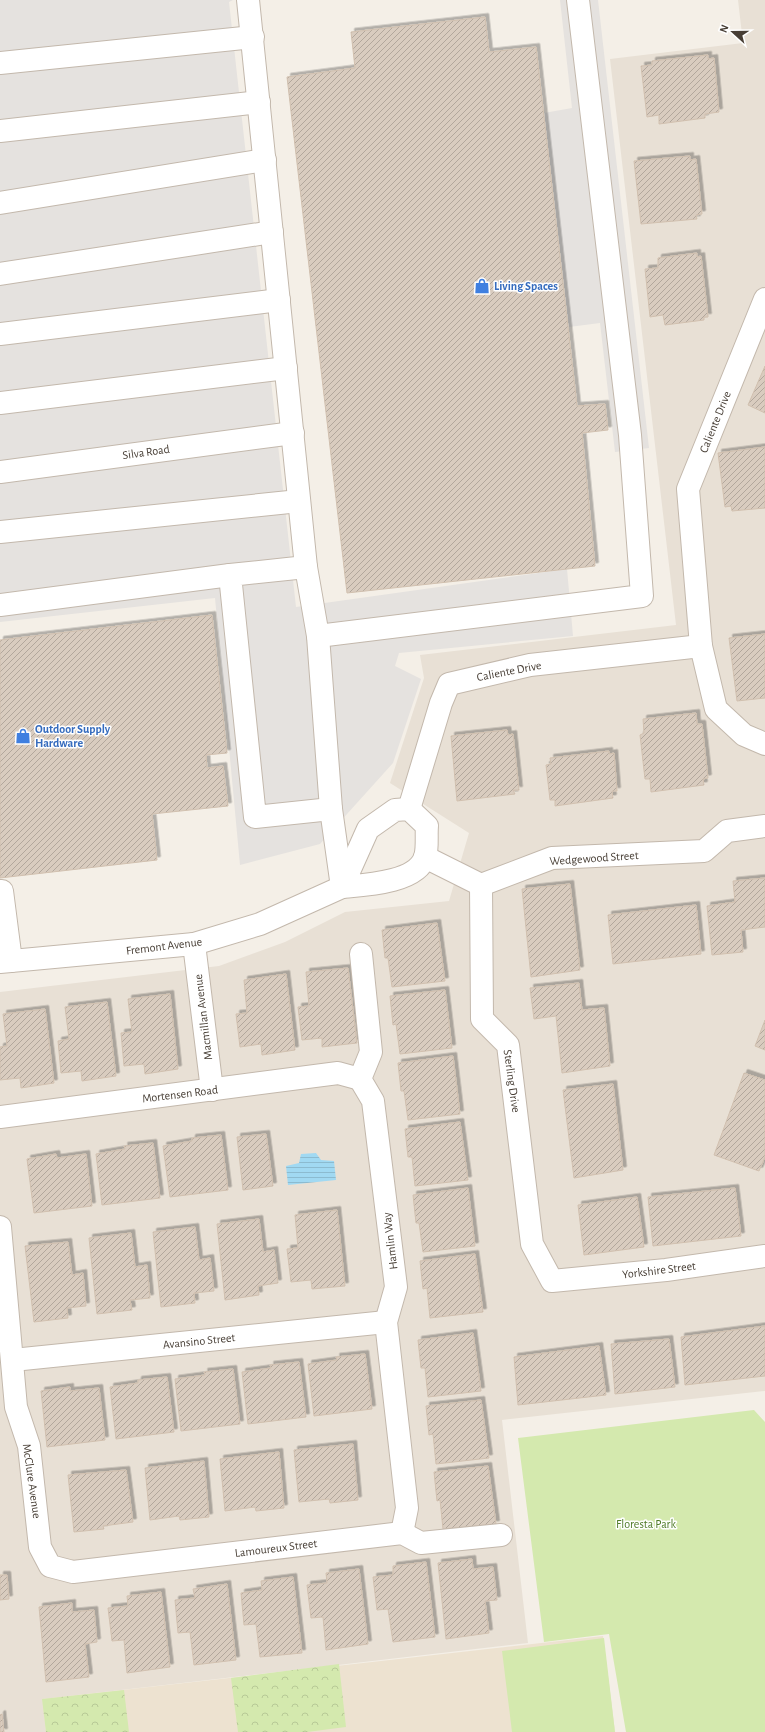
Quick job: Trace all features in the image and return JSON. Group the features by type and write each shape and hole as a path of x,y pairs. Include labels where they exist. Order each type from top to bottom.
{"street":[{"path":"248,0 306,567 318,636 331,809 342,887"},
{"path":"318,636 642,596 630,435 578,0"},
{"path":"0,63 252,37"},
{"path":"0,131 259,102"},
{"path":"0,203 265,160"},
{"path":"0,274 272,232"},
{"name":"Caliente Drive","path":"765,299 688,489 701,646 716,709 744,735 765,744"},
{"path":"0,334 279,300"},
{"path":"0,403 286,368"},
{"name":"Silva Road","path":"0,472 293,433"},
{"path":"0,532 299,501"},
{"path":"0,606 306,567"},
{"path":"230,576 255,817 331,809"},
{"name":"Caliente Drive","path":"409,809 441,703 449,684 530,665 701,646"},
{"path":"342,887 368,829 395,810 409,809 427,826 425,857 481,885"},
{"name":"Wedgewood Street","path":"481,885 552,858 704,851 727,831 765,826"},
{"name":"Fremont Avenue","path":"5,962 194,944 260,924 342,887 384,882 416,872 425,857"},
{"name":"Sterling Drive","path":"481,885 482,1019 508,1044 532,1244 552,1282"},
{"path":"0,892 2,891 5,962"},
{"name":"Macmillan Avenue","path":"194,944 212,1090"},
{"path":"360,1079 371,1052 361,954"},
{"name":"Mortensen Road","path":"0,1117 338,1073 360,1079"},
{"name":"Hamlin Way","path":"360,1079 373,1101 396,1287 386,1322 407,1508 402,1533"},
{"name":"McClure Avenue","path":"0,1227 16,1407 29,1446 40,1547 50,1566"},
{"name":"Yorkshire Street","path":"552,1282 666,1270 765,1256"},
{"name":"Avansino Street","path":"13,1360 386,1322"},
{"path":"402,1533 421,1543 501,1535"},
{"name":"Lamoureux Street","path":"50,1566 73,1572 402,1533"}],"shaded area":[{"path":"0,0 233,0 229,2 296,607 567,569 573,636 399,653 395,666 421,679 393,763 320,844 240,865 215,598 0,622"},
{"path":"560,0 598,0 649,448 615,452 600,323 569,327 544,113 572,108"},
{"path":"738,0 765,0 765,1391 502,1420 528,1643 43,1699 46,1732 0,1732 0,992 219,966 285,942 345,912 449,901 469,833 390,783 424,678 420,655 676,625 610,59 743,43"},
{"path":"603,1636 615,1732 46,1732 42,1699"}],"green space":[{"name":"Floresta Park","path":"754,1410 765,1422 765,1732 626,1732 609,1634 544,1642 518,1438"},
{"path":"604,1638 615,1732 512,1732 502,1651"},
{"path":"339,1664 346,1727 307,1732 238,1732 231,1678"},
{"path":"124,1690 129,1732 46,1732 42,1699"}],"water":[{"path":"316,1153 321,1160 334,1161 336,1180 288,1185 286,1166 299,1163 301,1154"}],"building":[{"path":"485,17 489,52 536,47 577,406 605,404 608,430 582,433 595,566 347,593 287,77 355,68 351,32"},
{"path":"708,55 708,59 714,58 719,112 705,114 705,118 659,124 659,115 647,117 641,66 652,65 652,61"},
{"path":"690,156 690,160 696,159 702,214 696,215 697,219 641,224 634,161"},
{"path":"697,253 697,257 701,256 708,317 704,317 704,320 665,325 663,315 650,317 645,269 658,268 658,258"},
{"path":"765,366 765,413 748,405"},
{"path":"765,447 765,508 732,511 731,506 725,507 718,453"},
{"path":"212,615 227,753 206,755 207,768 223,766 228,806 152,814 157,860 0,878 0,640"},
{"path":"765,634 765,698 737,701 729,638"},
{"path":"696,713 697,724 702,724 708,778 703,779 704,785 651,792 650,779 645,779 640,735 644,733 643,719"},
{"path":"507,730 508,735 513,734 519,790 513,790 515,794 457,801 451,736"},
{"path":"609,751 609,754 614,753 617,791 612,791 613,798 555,806 555,800 550,800 546,765 551,764 550,758"},
{"path":"765,878 765,927 741,930 743,952 712,955 707,906 735,902 733,881"},
{"path":"570,884 580,970 531,977 522,889"},
{"path":"696,905 701,954 613,964 608,915"},
{"path":"437,923 445,981 392,987 388,958 385,958 382,930"},
{"path":"348,968 357,1043 322,1047 322,1038 302,1040 298,1007 309,1006 306,972"},
{"path":"286,974 295,1050 262,1055 261,1044 240,1047 236,1014 247,1013 244,980"},
{"path":"579,983 582,1010 604,1008 610,1066 562,1073 556,1016 534,1019 530,988"},
{"path":"445,990 452,1048 400,1054 396,1024 393,1025 390,996"},
{"path":"170,994 178,1069 145,1074 144,1064 124,1066 121,1033 132,1032 128,999"},
{"path":"107,1002 116,1076 82,1081 81,1071 61,1073 58,1041 69,1039 65,1007"},
{"path":"45,1009 54,1083 21,1088 20,1078 0,1080 0,1047 7,1046 3,1014"},
{"path":"765,1020 765,1050 755,1046"},
{"path":"453,1056 460,1114 408,1120 404,1091 401,1091 398,1063"},
{"path":"744,1073 765,1080 765,1157 759,1171 714,1155"},
{"path":"613,1084 623,1170 574,1178 563,1090"},
{"path":"460,1122 468,1180 415,1186 412,1157 408,1157 405,1129"},
{"path":"266,1134 273,1186 243,1190 237,1137"},
{"path":"221,1135 228,1190 170,1197 163,1146 192,1141 192,1138"},
{"path":"153,1143 160,1198 102,1205 96,1154 125,1149 124,1146"},
{"path":"56,1154 57,1158 86,1154 92,1206 34,1213 27,1159"},
{"path":"468,1188 475,1246 423,1252 419,1223 416,1223 413,1195"},
{"path":"735,1188 741,1236 653,1246 648,1197"},
{"path":"637,1197 644,1247 584,1255 578,1205"},
{"path":"337,1210 345,1286 312,1289 311,1280 291,1282 287,1249 298,1248 295,1215"},
{"path":"259,1219 263,1252 274,1250 278,1283 258,1286 259,1295 225,1300 217,1224"},
{"path":"195,1227 199,1260 210,1258 214,1291 194,1293 195,1303 161,1307 153,1232"},
{"path":"131,1233 135,1267 147,1265 150,1298 130,1300 132,1310 97,1314 89,1238"},
{"path":"68,1242 72,1275 83,1273 86,1306 67,1308 68,1318 34,1322 25,1246"},
{"path":"475,1254 483,1312 430,1318 427,1288 423,1289 420,1261"},
{"path":"765,1326 765,1376 685,1385 681,1337"},
{"path":"473,1333 481,1391 428,1397 425,1368 421,1368 418,1340"},
{"path":"669,1339 675,1387 615,1394 611,1344"},
{"path":"599,1346 606,1395 518,1405 514,1357"},
{"path":"365,1354 372,1409 314,1416 308,1364 337,1360 336,1357"},
{"path":"299,1362 306,1417 248,1424 242,1372 271,1368 270,1365"},
{"path":"233,1369 240,1424 181,1431 175,1379 205,1375 204,1372"},
{"path":"167,1377 174,1432 116,1439 110,1387 138,1383 138,1380"},
{"path":"70,1387 70,1391 99,1388 105,1440 47,1447 41,1391"},
{"path":"481,1400 489,1458 436,1464 433,1434 429,1435 426,1406"},
{"path":"353,1444 358,1500 330,1503 329,1499 299,1502 294,1450"},
{"path":"279,1452 284,1508 256,1511 255,1507 225,1511 220,1459"},
{"path":"204,1461 209,1517 180,1520 179,1516 150,1520 145,1468"},
{"path":"488,1466 496,1524 443,1529 440,1500 437,1501 434,1472"},
{"path":"126,1470 133,1522 103,1526 104,1529 74,1532 68,1475"},
{"path":"472,1559 473,1569 493,1567 497,1600 485,1601 489,1633 446,1639 438,1563"},
{"path":"426,1562 435,1637 393,1642 388,1609 377,1610 373,1577 393,1575 393,1566"},
{"path":"359,1569 368,1644 326,1650 323,1617 311,1618 307,1585 327,1583 326,1573"},
{"path":"0,1575 7,1575 9,1599 0,1600"},
{"path":"293,1577 302,1653 260,1657 256,1624 244,1625 241,1593 262,1590 261,1581"},
{"path":"227,1584 236,1660 194,1665 190,1632 178,1633 175,1600 195,1598 193,1589"},
{"path":"161,1592 170,1667 127,1673 124,1640 112,1641 108,1608 128,1606 127,1596"},
{"path":"72,1603 72,1612 94,1610 97,1642 85,1644 89,1677 46,1682 39,1607"},
{"path":"2,1714 4,1732 0,1732 0,1715"}],"place":[{"name":"Living Spaces","path":"482,286"},
{"name":"Outdoor Supply Hardware","path":"23,736"}]}
